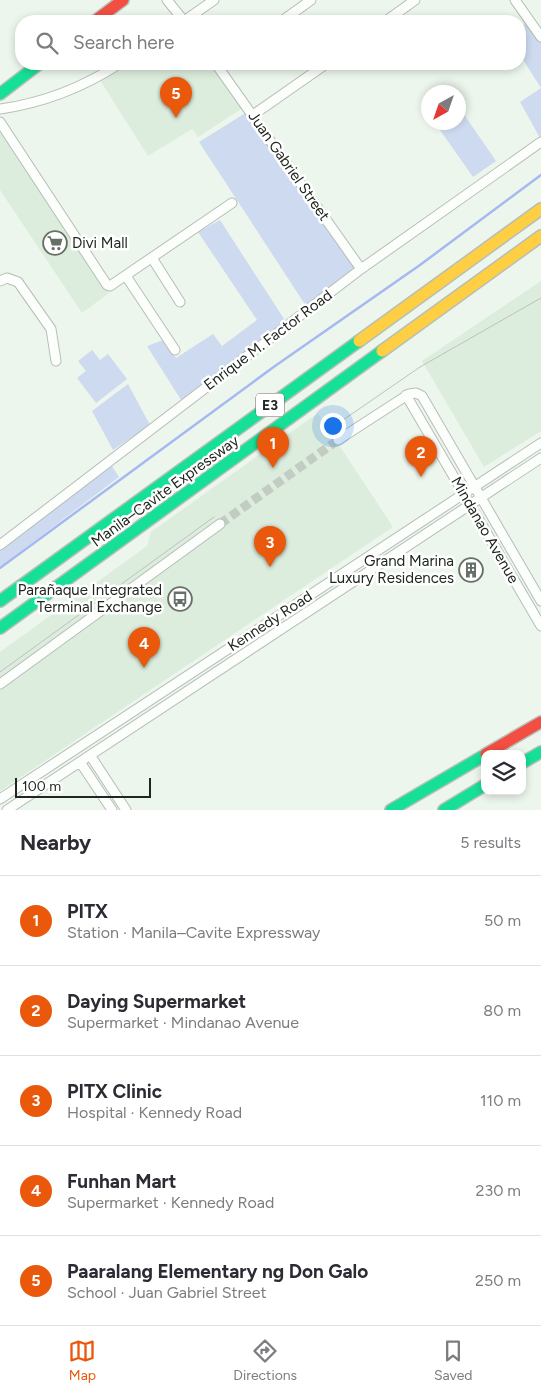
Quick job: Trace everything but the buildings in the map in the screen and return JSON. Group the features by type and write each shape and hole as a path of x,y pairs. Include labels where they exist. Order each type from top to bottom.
{"main road":[{"path":"103,15 123,0"},
{"path":"0,94 31,70"},
{"name":"Manila–Cavite Expressway","path":"0,601 541,209"},
{"name":"Manila–Cavite Expressway","path":"0,628 541,236"},
{"path":"493,750 541,722"},
{"path":"526,761 541,752"},
{"path":"391,810 481,757"},
{"path":"444,810 481,787"}],"street":[{"path":"167,0 179,15"},
{"path":"193,15 214,0"},
{"path":"290,15 311,0"},
{"path":"395,15 416,0"},
{"path":"515,0 526,15"},
{"path":"526,16 541,37"},
{"path":"0,109 46,101 110,70"},
{"name":"Juan Gabriel Street","path":"224,70 253,115 361,269"},
{"path":"253,115 317,70"},
{"path":"0,122 107,285 110,286 126,276 232,204"},
{"name":"Enrique M. Factor Road","path":"0,545 361,269 541,142"},
{"path":"152,258 180,302"},
{"path":"126,276 175,350"},
{"path":"0,281 6,278 18,282 51,329 56,361"},
{"name":"Mindanao Avenue","path":"541,601 422,396 412,393 406,395 541,626"},
{"path":"338,440 406,395"},
{"name":"Kennedy Road","path":"0,799 541,443"},
{"name":"Kennedy Road","path":"7,810 541,458"},
{"path":"0,684 220,524"},
{"path":"362,561 370,572"},
{"path":"273,619 280,631"},
{"path":"90,756 126,810"},
{"path":"80,762 112,810"}],"shaded area":[{"path":"528,22 541,41 541,88 526,64 526,23"},
{"path":"116,70 214,70 243,108 198,137 192,129 148,156 100,80"},
{"path":"541,88 541,137 540,138 520,102"},
{"path":"247,112 356,269 306,306 199,142"},
{"path":"466,117 496,161 473,177 440,130 466,130"},
{"name":"Divi Mall","path":"0,128 109,293 82,313 0,190"},
{"path":"220,220 286,322 181,400 147,346 163,340 176,358 213,334 222,346 257,320 198,232"},
{"path":"541,281 541,431 484,467 422,361"},
{"path":"92,350 100,360 108,354 127,379 96,403 77,378 86,371 78,361"},
{"path":"128,384 150,425 113,450 92,411"},
{"name":"Parañaque Integrated Terminal Exchange","path":"318,413 393,527 0,791 0,652 147,546 151,532"},
{"path":"110,463 119,477 0,567 0,548"}],"waterway":[{"path":"0,568 275,366 420,265 541,175"}],"tunnel":[{"path":"220,524 338,440"}],"tram line":[{"path":"330,429 420,367 541,298"},
{"path":"0,672 214,517"}],"traffic: fast":[{"path":"0,94 31,70"},
{"path":"0,601 359,341"},
{"path":"0,628 382,351"},
{"path":"526,761 541,752"},
{"path":"391,810 481,757"},
{"path":"444,810 481,787"}],"traffic: slow":[{"path":"359,341 541,209"},
{"path":"382,351 541,236"}],"traffic: jam":[{"path":"103,15 123,0"},
{"path":"493,750 541,722"}],"place":[{"name":"Paaralang Elementary ng Don Galo","path":"176,118"},
{"name":"Divi Mall","path":"55,243"},
{"name":"PITX","path":"273,468"},
{"name":"Daying Supermarket","path":"421,477"},
{"name":"PITX Clinic","path":"270,567"},
{"name":"Grand Marina Luxury Residences","path":"471,570"},
{"name":"Parañaque Integrated Terminal Exchange","path":"180,599"},
{"name":"Funhan Mart","path":"144,668"}]}
